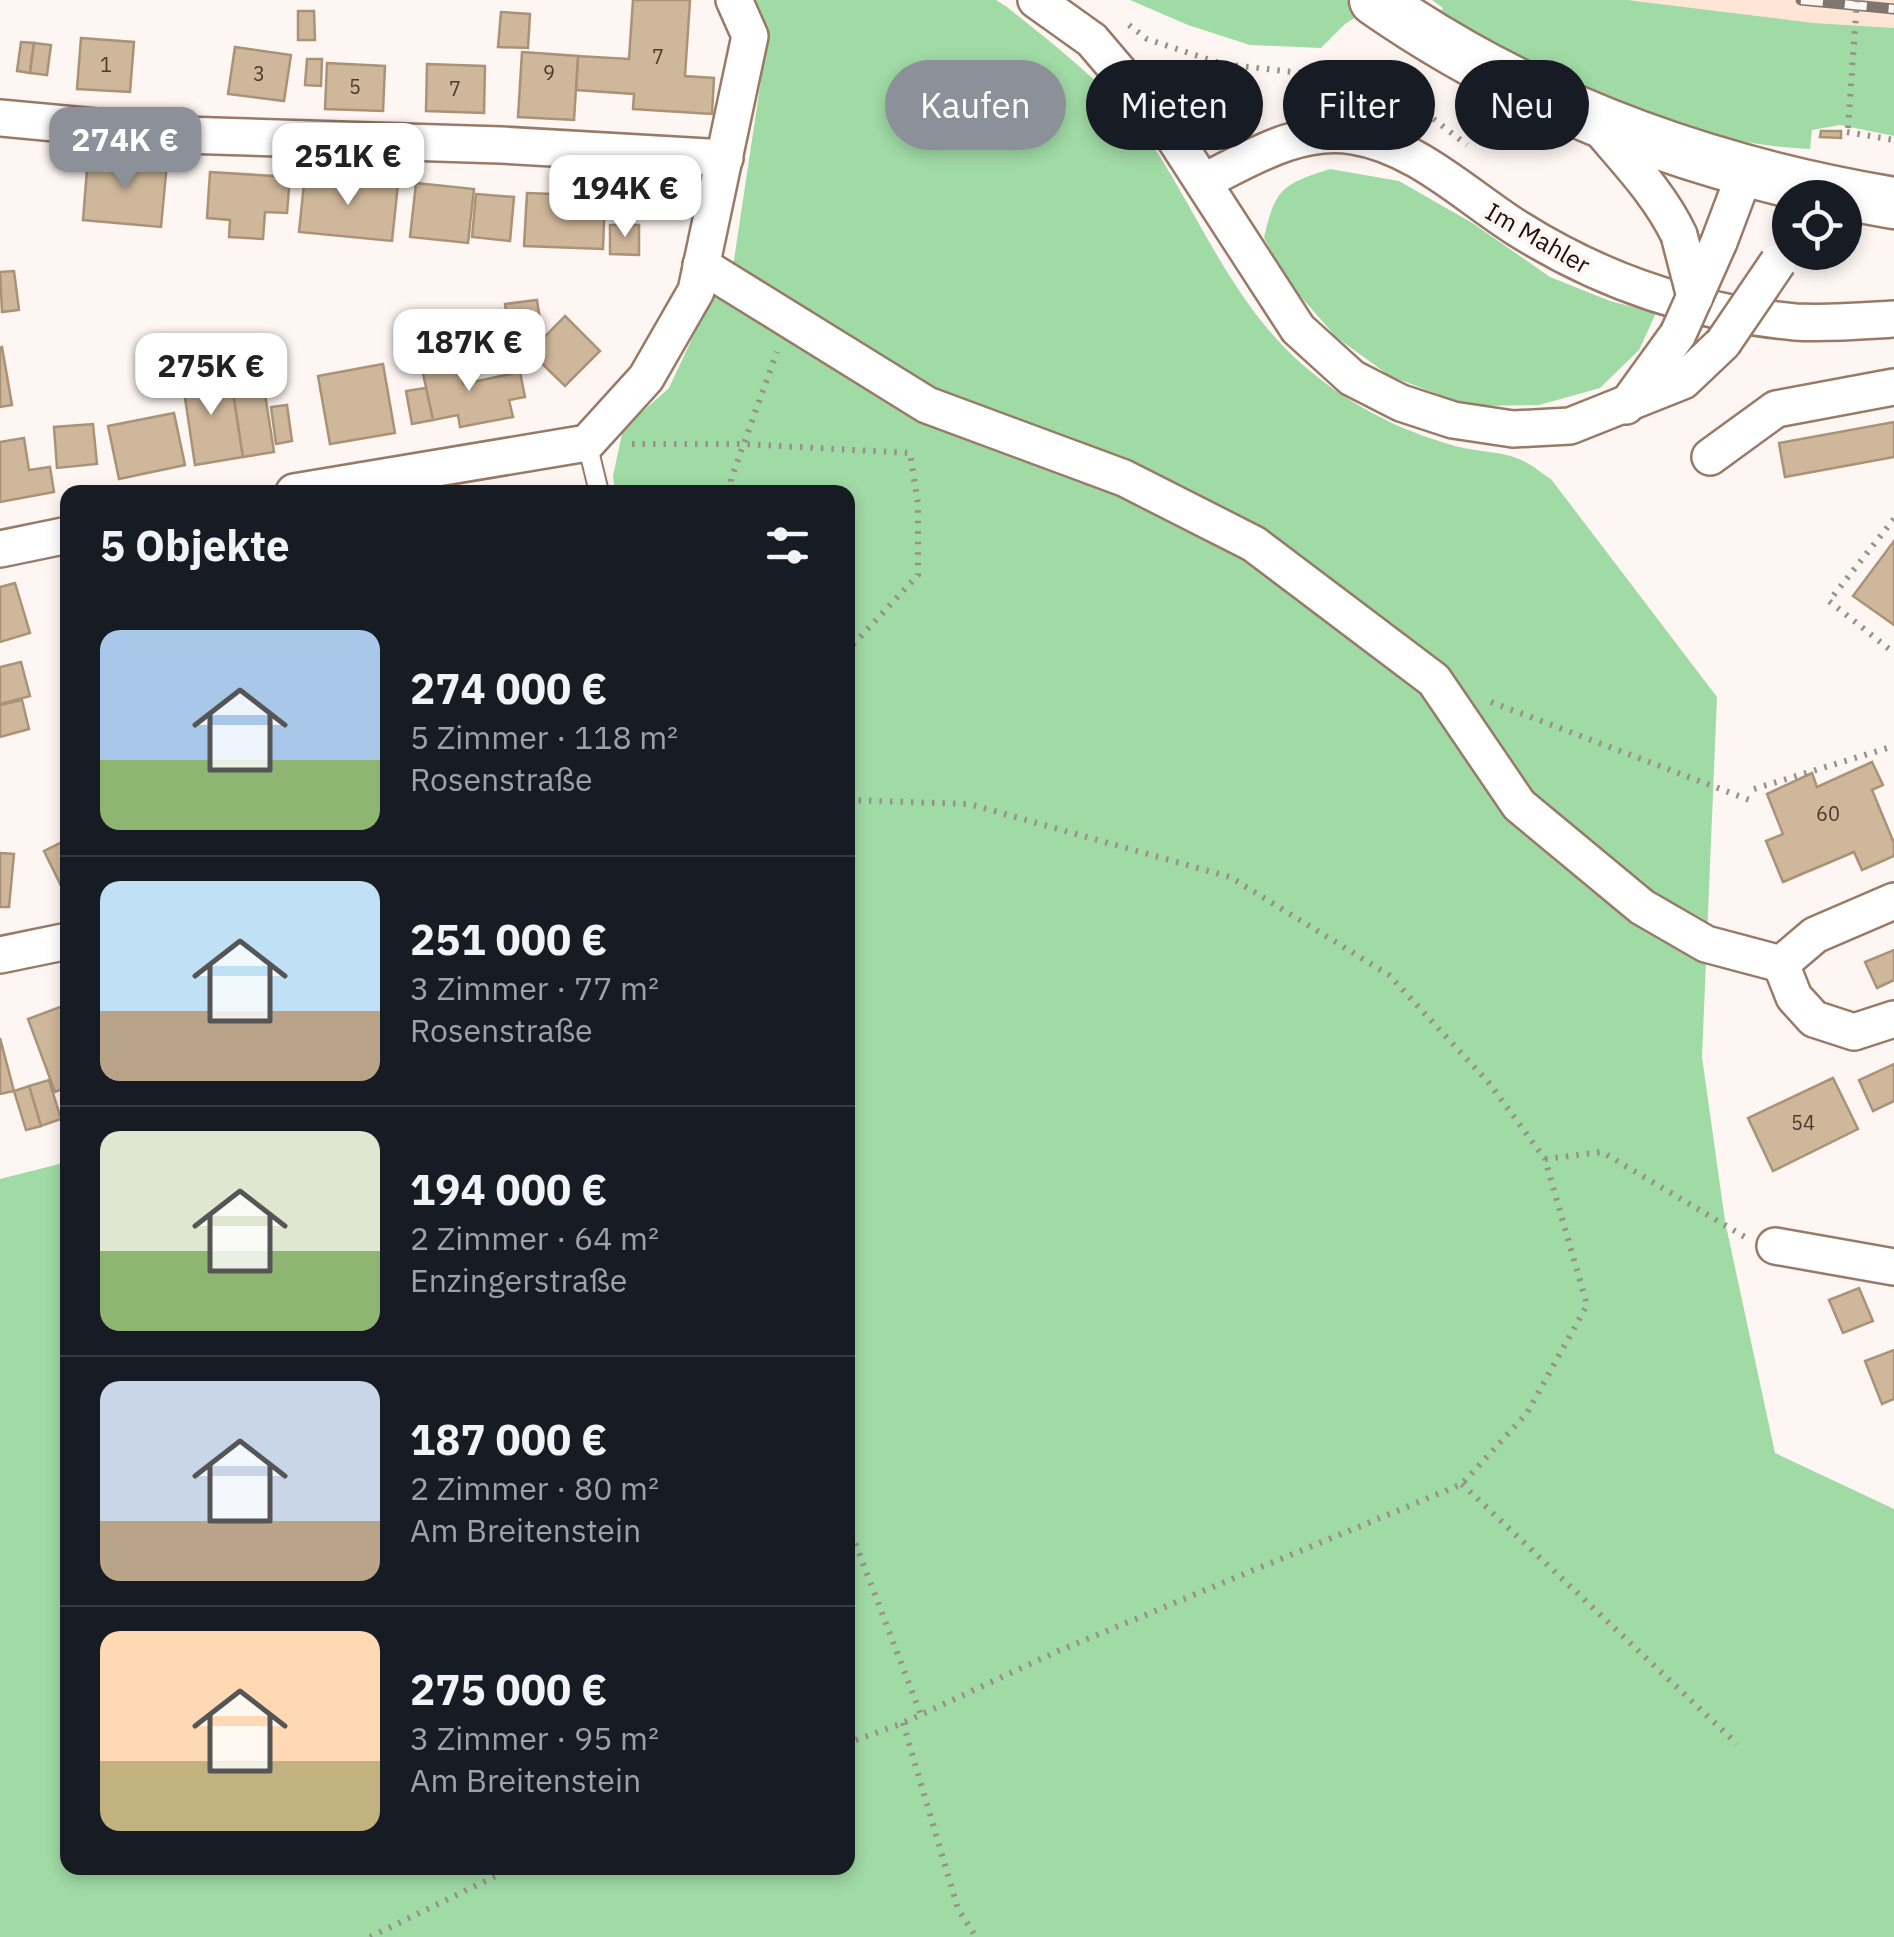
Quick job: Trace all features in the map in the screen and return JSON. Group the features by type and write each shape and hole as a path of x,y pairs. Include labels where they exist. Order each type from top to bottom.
{"main road":[{"path":"1387,8 1480,64 1591,118 1680,153 1772,181"},
{"path":"1862,199 1894,202"}],"street":[{"path":"337,485 587,444 646,378 696,291 750,36 734,0"},
{"path":"1036,0 1092,40 1171,134 1298,329 1352,378 1401,403 1453,420 1513,429 1570,426 1684,380 1723,343 1772,270"},
{"path":"0,118 182,135 501,145 724,158"},
{"path":"1591,118 1667,210 1679,235 1695,297"},
{"name":"Im Mahler","path":"1203,182 1281,144 1318,135 1352,136 1418,160 1533,238 1619,282 1706,308 1756,317 1798,322 1894,319"},
{"path":"1625,406 1678,334 1745,173"},
{"path":"701,265 927,405 1124,478 1254,544 1434,680 1519,805 1642,906 1706,944 1781,964"},
{"path":"1710,458 1776,409 1894,387"},
{"path":"0,548 60,537"},
{"path":"1781,964 1815,936 1894,901"},
{"path":"0,955 60,943"},
{"path":"1781,964 1794,997 1814,1019 1854,1032 1894,1019"},
{"path":"1775,1246 1894,1267"}],"lane":[{"path":"587,444 597,485"}],"path":[{"path":"1845,141 1857,0"},
{"path":"1847,130 1894,140"},
{"path":"731,485 788,321"},
{"path":"587,444 743,444 910,453 918,504 918,575 855,642"},
{"path":"1894,519 1829,601 1894,653"},
{"path":"1434,680 1752,801"},
{"path":"1754,789 1894,746"},
{"path":"855,800 969,804 1230,877 1390,975 1489,1084 1545,1159 1587,1305 1527,1414 1462,1484 1058,1651 904,1723 855,1740"},
{"path":"1545,1159 1602,1152 1740,1236"},
{"path":"1462,1484 1736,1744"},
{"path":"855,1542 922,1715"},
{"path":"904,1723 958,1909 976,1937"},
{"path":"370,1937 498,1875"}],"shaded area":[{"path":"1627,0 1894,0 1894,28 1814,23"}],"green space":[{"path":"751,0 996,0 1086,72 1086,150 1156,150 1236,286 1294,357 1351,401 1392,423 1459,447 1512,456 1551,479 1717,697 1702,1057 1725,1221 1775,1453 1894,1509 1894,1937 0,1937 0,1179 60,1164 60,1875 855,1875 855,485 614,485 613,476 623,429 669,388 709,302 734,260 768,33"},
{"path":"1130,0 1383,0 1345,24 1321,48 1250,45 1188,25"},
{"path":"1432,0 1627,0 1814,23 1894,28 1894,136 1840,125 1812,130 1810,149 1725,138 1668,124 1589,95 1589,60 1520,60 1437,15 1443,8"},
{"path":"1330,169 1399,181 1474,224 1550,277 1610,301 1656,313 1639,350 1600,388 1539,405 1469,406 1390,376 1336,337 1289,283 1264,238 1272,208 1284,190"}],"building":[{"path":"633,0 690,0 685,76 714,78 712,114 633,109 634,94 576,90 578,56 629,59"},
{"path":"298,11 314,11 315,40 298,40"},
{"path":"501,12 530,14 528,48 498,47"},
{"path":"81,38 134,42 130,92 77,89"},
{"path":"21,42 34,43 30,73 17,71"},
{"path":"34,43 51,45 47,75 30,73"},
{"path":"235,47 291,55 284,101 228,94"},
{"path":"522,52 578,56 574,120 518,117"},
{"path":"307,59 322,59 321,86 305,85"},
{"path":"327,63 385,66 383,111 325,109"},
{"path":"427,64 485,66 484,113 426,111"},
{"path":"1821,131 1841,131 1841,138 1820,137"},
{"path":"88,157 167,163 161,227 83,220"},
{"path":"210,172 290,177 287,213 265,212 263,239 229,237 230,220 207,218"},
{"path":"305,174 398,184 392,241 299,232"},
{"path":"416,183 474,189 468,243 410,237"},
{"path":"527,193 605,196 603,249 524,246"},
{"path":"476,194 514,197 510,241 472,237"},
{"path":"610,225 639,225 639,255 610,254"},
{"path":"14,271 19,310 2,312 0,272"},
{"path":"537,300 542,333 510,338 505,304"},
{"path":"565,316 600,351 565,386 530,352"},
{"path":"0,348 12,405 0,407"},
{"path":"458,357 463,384 520,372 525,397 509,400 513,417 460,427 458,415 433,420 421,364"},
{"path":"383,364 395,433 330,444 318,376"},
{"path":"213,366 217,394 233,392 243,457 195,465 181,371"},
{"path":"264,387 274,452 243,457 233,392"},
{"path":"426,388 433,420 412,424 406,391"},
{"path":"287,405 292,441 276,444 271,407"},
{"path":"174,413 185,465 119,479 108,426"},
{"path":"1894,422 1894,457 1785,477 1779,443"},
{"path":"93,424 97,464 57,468 54,427"},
{"path":"24,438 29,470 50,467 54,492 0,502 0,442"},
{"path":"1894,541 1894,625 1853,596"},
{"path":"15,583 30,633 0,642 0,587"},
{"path":"21,662 30,696 0,704 0,667"},
{"path":"22,700 29,729 0,737 0,705"},
{"path":"1872,762 1883,785 1872,790 1894,843 1894,856 1862,870 1854,852 1783,882 1766,841 1783,834 1767,794 1812,773 1817,787"},
{"path":"60,843 60,884 44,851"},
{"path":"0,853 14,854 9,907 0,907"},
{"path":"1894,950 1894,980 1877,988 1865,962"},
{"path":"60,1007 60,1090 55,1092 28,1019"},
{"path":"0,1038 14,1091 0,1094"},
{"path":"1894,1064 1894,1101 1873,1111 1859,1080"},
{"path":"1833,1078 1858,1129 1773,1171 1748,1118"},
{"path":"49,1080 60,1119 41,1126 29,1086"},
{"path":"29,1086 41,1126 26,1130 14,1091"},
{"path":"1859,1288 1873,1321 1843,1333 1829,1300"},
{"path":"1894,1350 1894,1399 1882,1404 1865,1361"}],"railway":[{"path":"1801,0 1894,9"}]}
